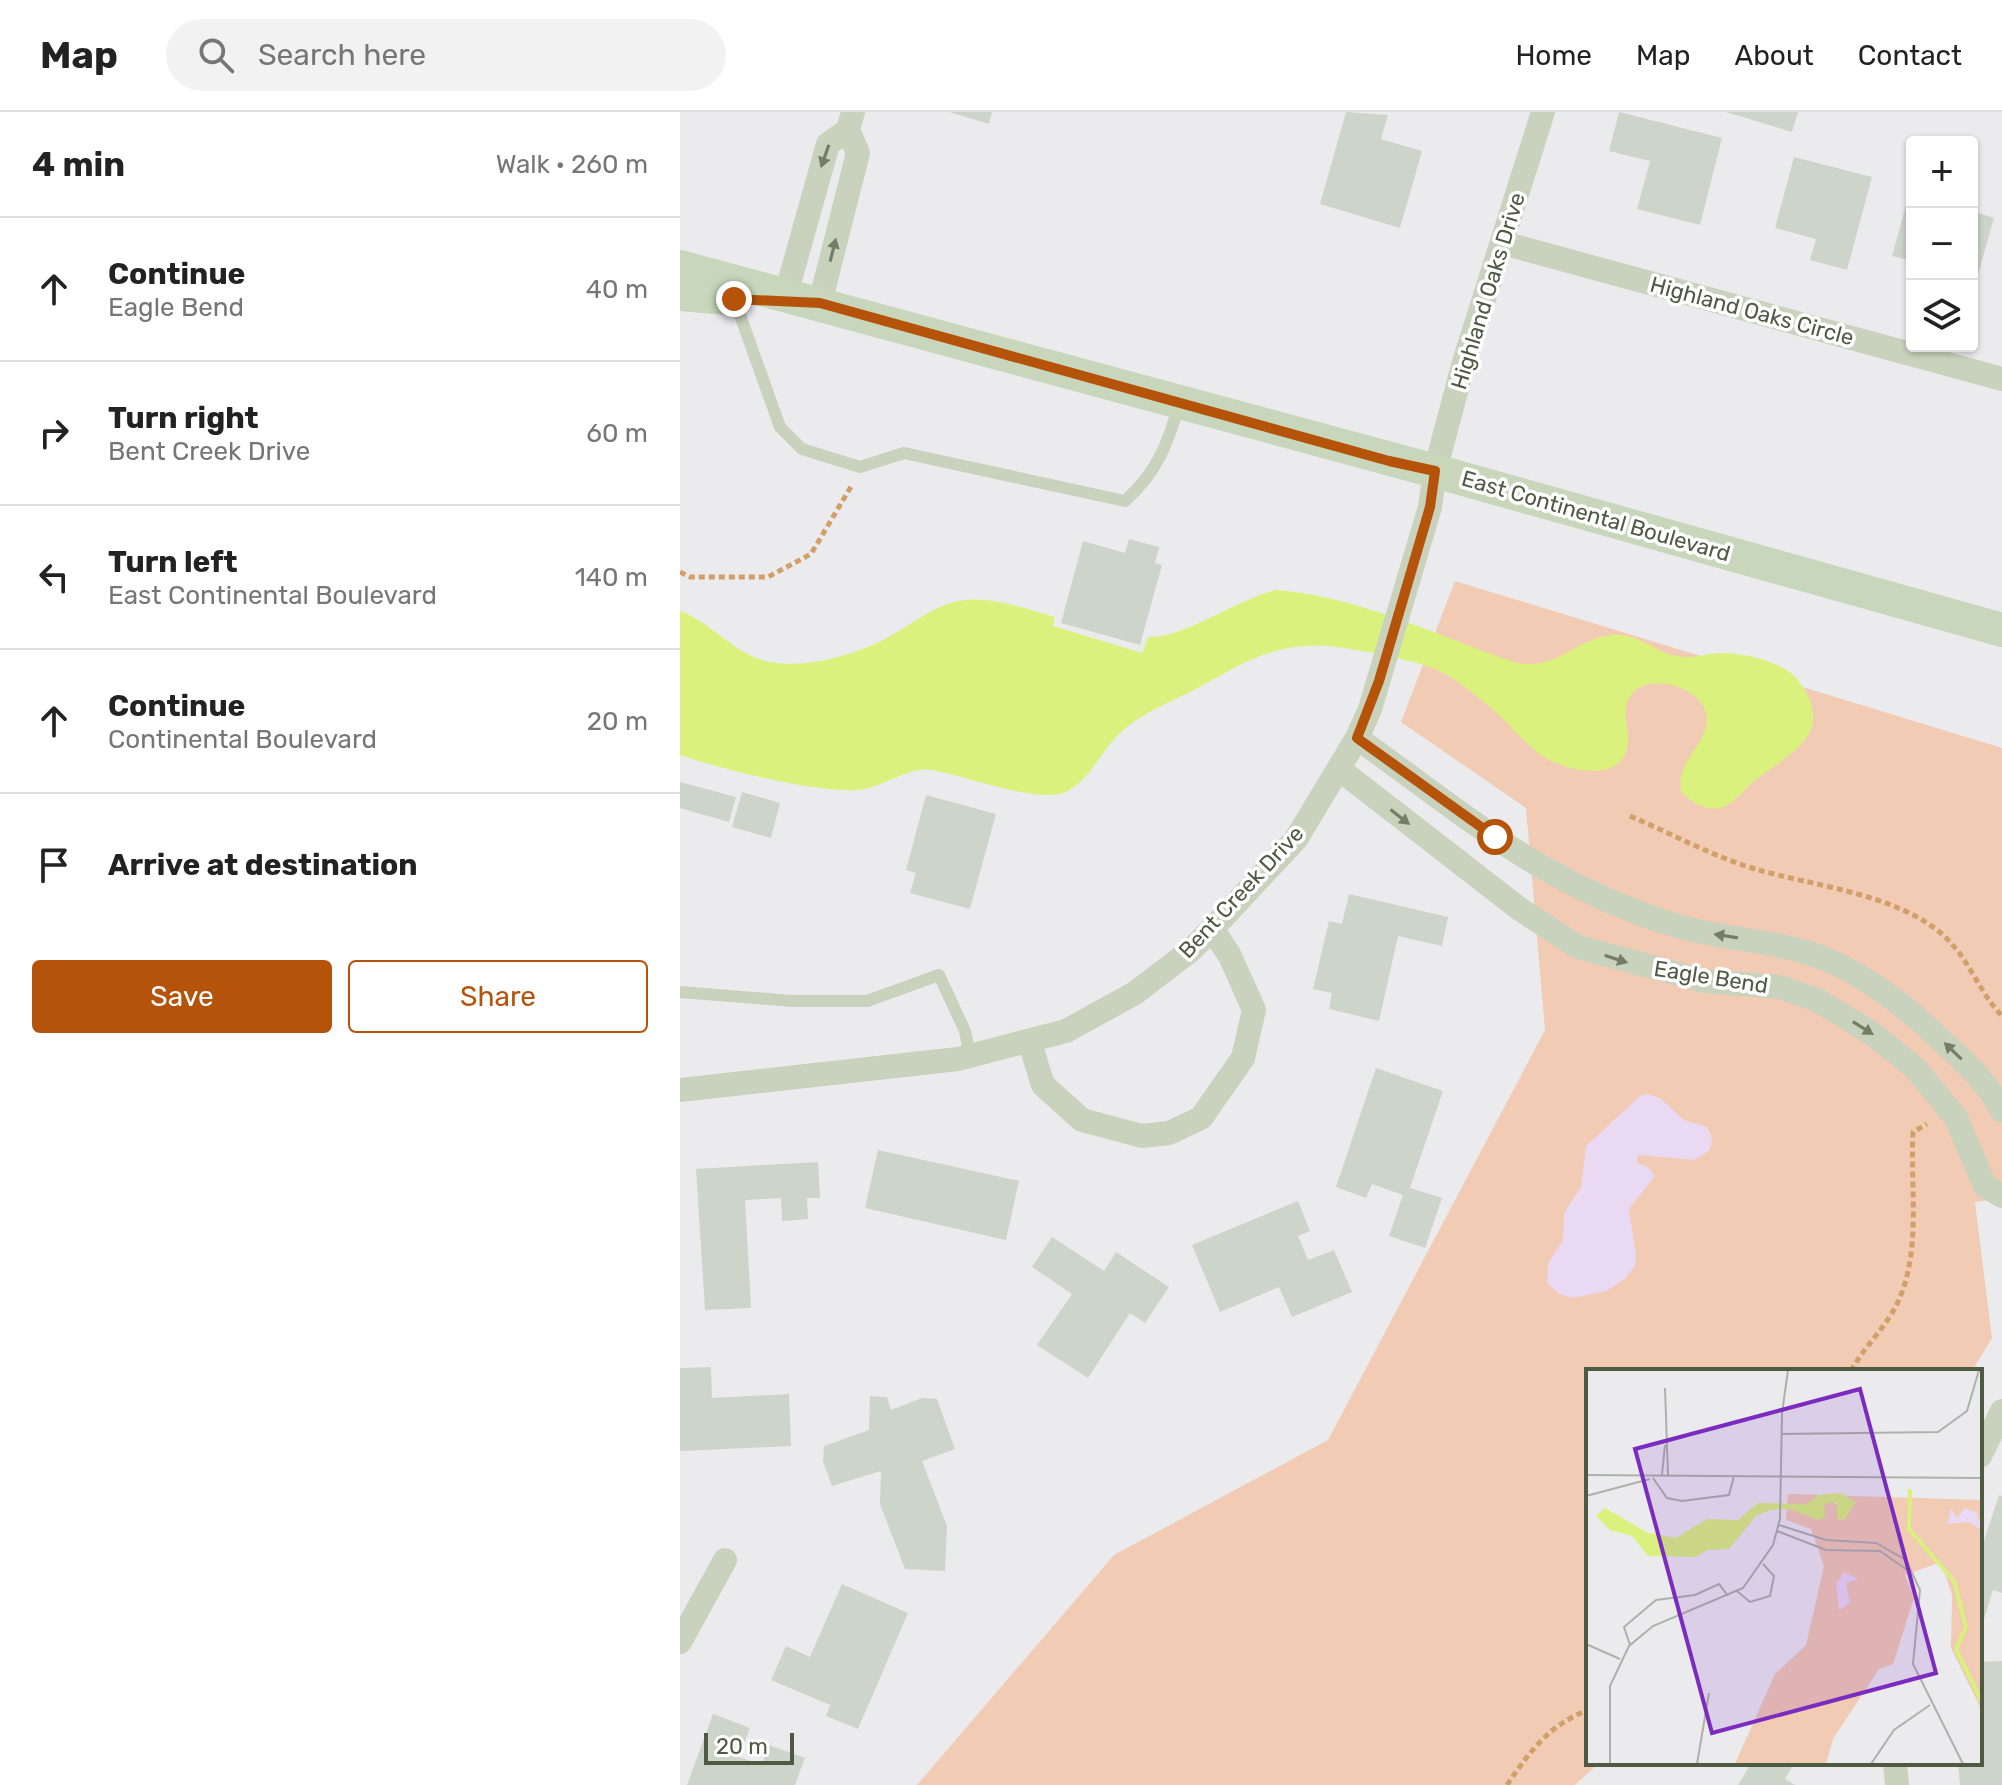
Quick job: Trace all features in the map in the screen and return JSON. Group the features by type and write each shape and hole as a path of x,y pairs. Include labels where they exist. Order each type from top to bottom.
{"main road":[{"name":"East Continental Boulevard","path":"680,267 1435,471 2002,630"},
{"path":"680,294 820,303"}],"street":[{"name":"Highland Oaks Drive","path":"1435,471 1464,362 1543,112"},
{"path":"786,294 828,144 851,121"},
{"path":"820,303 858,153 851,121"},
{"name":"Highland Oaks Circle","path":"1503,243 2002,379"},
{"name":"Bent Creek Drive","path":"680,1090 970,1056 1030,1043 1066,1031 1135,993 1212,929 1296,839 1357,738 1379,681 1430,507 1435,471"},
{"name":"Eagle Bend","path":"1357,738 1495,837 1553,873 1595,894 1680,927 1766,942 1815,955 1866,982 1912,1012 1985,1084 2002,1111"},
{"name":"Eagle Bend","path":"1339,769 1521,910 1578,947 1704,981 1779,987 1817,1000 1873,1034 1916,1069 1949,1109 1972,1149 1985,1186 2002,1196"},
{"path":"1030,1043 1043,1085 1082,1120 1142,1136 1169,1133 1201,1118 1243,1058 1254,1010 1230,956 1212,929"},
{"path":"1982,1452 2002,1411"},
{"path":"680,1642 725,1560"},
{"path":"1895,1765 1897,1785"}],"lane":[{"path":"734,299 780,427 802,449 860,467 904,453 1125,501 1147,481 1168,447 1179,404"},
{"path":"680,992 792,1001 867,1001 939,975 965,1031 970,1056"}],"path":[{"path":"680,572 690,577 768,577 811,554 835,518 860,467"},
{"path":"1630,816 1715,856 1878,901 1917,919 1944,935 1962,957 1986,999 2002,1016"},
{"path":"1852,1369 1895,1307 1907,1272 1915,1195 1913,1132 1949,1109"},
{"path":"1507,1785 1536,1743 1555,1726 1586,1711"}],"shaded area":[{"path":"1455,581 2002,748 2002,1199 1975,1202 1992,1338 1973,1369 1586,1369 1586,1765 1597,1765 1575,1785 917,1785 1114,1555 1328,1440 1545,1030 1526,808 1401,722"},
{"path":"1276,590 1338,600 1368,609 1517,663 1545,662 1599,637 1613,635 1632,637 1682,657 1718,653 1749,656 1782,667 1797,679 1813,712 1812,726 1797,748 1735,799 1720,808 1710,808 1682,793 1683,771 1705,731 1707,721 1700,701 1681,688 1657,683 1636,690 1626,708 1627,749 1622,759 1615,766 1605,769 1583,770 1561,765 1541,755 1491,708 1441,671 1363,651 1304,646 1254,658 1145,715 1120,733 1076,785 1056,795 1002,788 931,770 913,771 857,790 817,788 743,773 680,755 680,611 756,658 784,664 817,661 850,653 894,634 941,607 971,600 1007,604 1055,617 1053,626 1142,653 1148,637 1177,632"}],"sand":[{"path":"1647,1094 1660,1098 1684,1120 1707,1127 1712,1137 1710,1150 1695,1160 1638,1155 1637,1163 1648,1167 1655,1176 1629,1209 1635,1265 1625,1279 1606,1291 1573,1298 1559,1294 1547,1283 1548,1264 1563,1240 1564,1213 1581,1187 1586,1146 1640,1096"}],"building":[{"path":"949,112 992,112 989,124"},
{"path":"1346,112 1388,115 1381,139 1422,151 1400,228 1320,204"},
{"path":"1619,112 1722,138 1700,225 1637,209 1650,161 1609,151"},
{"path":"1726,112 1798,112 1792,132"},
{"path":"1794,157 1872,177 1847,270 1810,260 1816,239 1775,228"},
{"path":"1906,205 1906,260 1892,256"},
{"path":"1978,213 1994,218 1978,274"},
{"path":"1129,539 1159,547 1155,563 1162,565 1140,645 1061,623 1083,541 1125,553"},
{"path":"680,782 736,797 729,822 680,808"},
{"path":"742,792 780,803 771,838 732,827"},
{"path":"926,795 996,814 970,909 910,893 916,873 906,870"},
{"path":"1349,894 1448,917 1442,946 1398,936 1379,1021 1329,1009 1332,993 1313,989 1329,921 1342,924"},
{"path":"1376,1068 1443,1091 1410,1188 1442,1198 1425,1248 1389,1236 1403,1195 1372,1184 1366,1198 1336,1187"},
{"path":"878,1150 1019,1181 1006,1240 865,1208"},
{"path":"818,1162 820,1198 807,1198 808,1219 782,1221 781,1198 745,1200 751,1308 705,1310 696,1169"},
{"path":"1298,1201 1310,1231 1298,1236 1308,1260 1334,1250 1352,1292 1292,1317 1279,1287 1220,1312 1192,1245"},
{"path":"1052,1237 1104,1271 1116,1252 1169,1287 1145,1323 1130,1313 1088,1378 1037,1345 1072,1294 1032,1267"},
{"path":"711,1367 712,1398 789,1394 791,1446 680,1451 680,1368"},
{"path":"870,1396 887,1397 891,1410 922,1398 937,1399 955,1449 922,1461 947,1526 945,1571 905,1569 880,1504 881,1471 832,1486 823,1461 824,1446 869,1430"},
{"path":"1999,1495 2002,1496 2002,1593 1993,1590 1982,1626 1982,1547"},
{"path":"842,1584 908,1613 858,1729 826,1716 830,1705 771,1680 786,1646 810,1657"},
{"path":"2002,1661 2002,1785 1960,1785 1958,1765 1982,1765 1982,1662"},
{"path":"713,1714 750,1728 739,1757 762,1765 769,1745 805,1758 795,1785 687,1785"},
{"path":"1750,1765 1793,1765 1785,1779 1795,1785 1738,1785"}],"route":[{"path":"734,299 820,303 1389,461 1435,471 1430,507 1379,681 1357,738 1495,837"}]}
